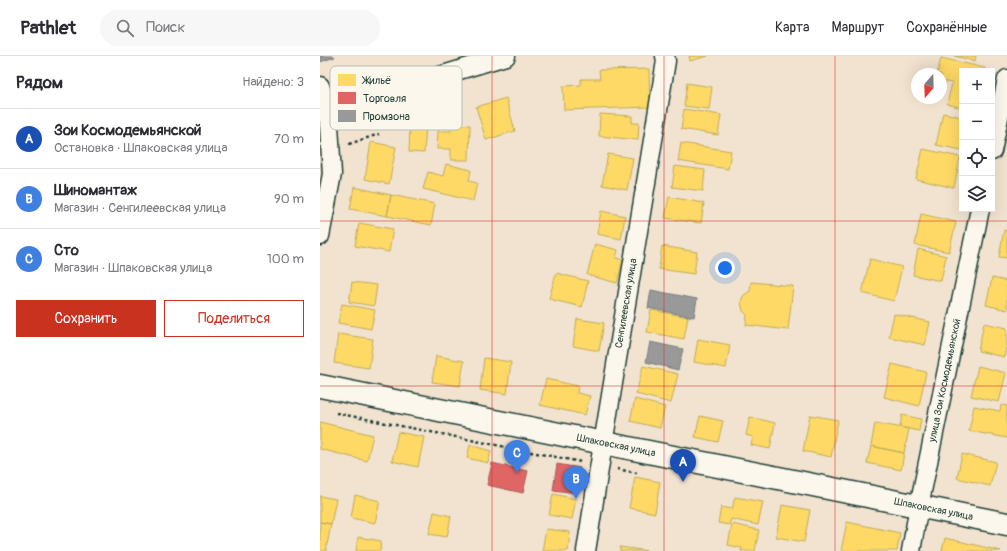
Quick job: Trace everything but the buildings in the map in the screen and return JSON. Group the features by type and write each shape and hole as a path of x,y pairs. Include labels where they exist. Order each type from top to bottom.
{"main road":[{"name":"Шпаковская улица","path":"320,386 1007,524"}],"street":[{"path":"462,69 506,56"},
{"name":"Сенгилеевская улица","path":"586,551 666,61 665,56"},
{"path":"994,140 1007,79"},
{"path":"320,86 332,174 320,236"},
{"name":"улица Зои Космодемьянской","path":"911,551 979,212"}],"path":[{"path":"333,412 600,466"}],"place":[{"name":"Сто","path":"517,473"},
{"name":"Зои Космодемьянской","path":"683,482"},
{"name":"Шиномантаж","path":"576,499"}]}
